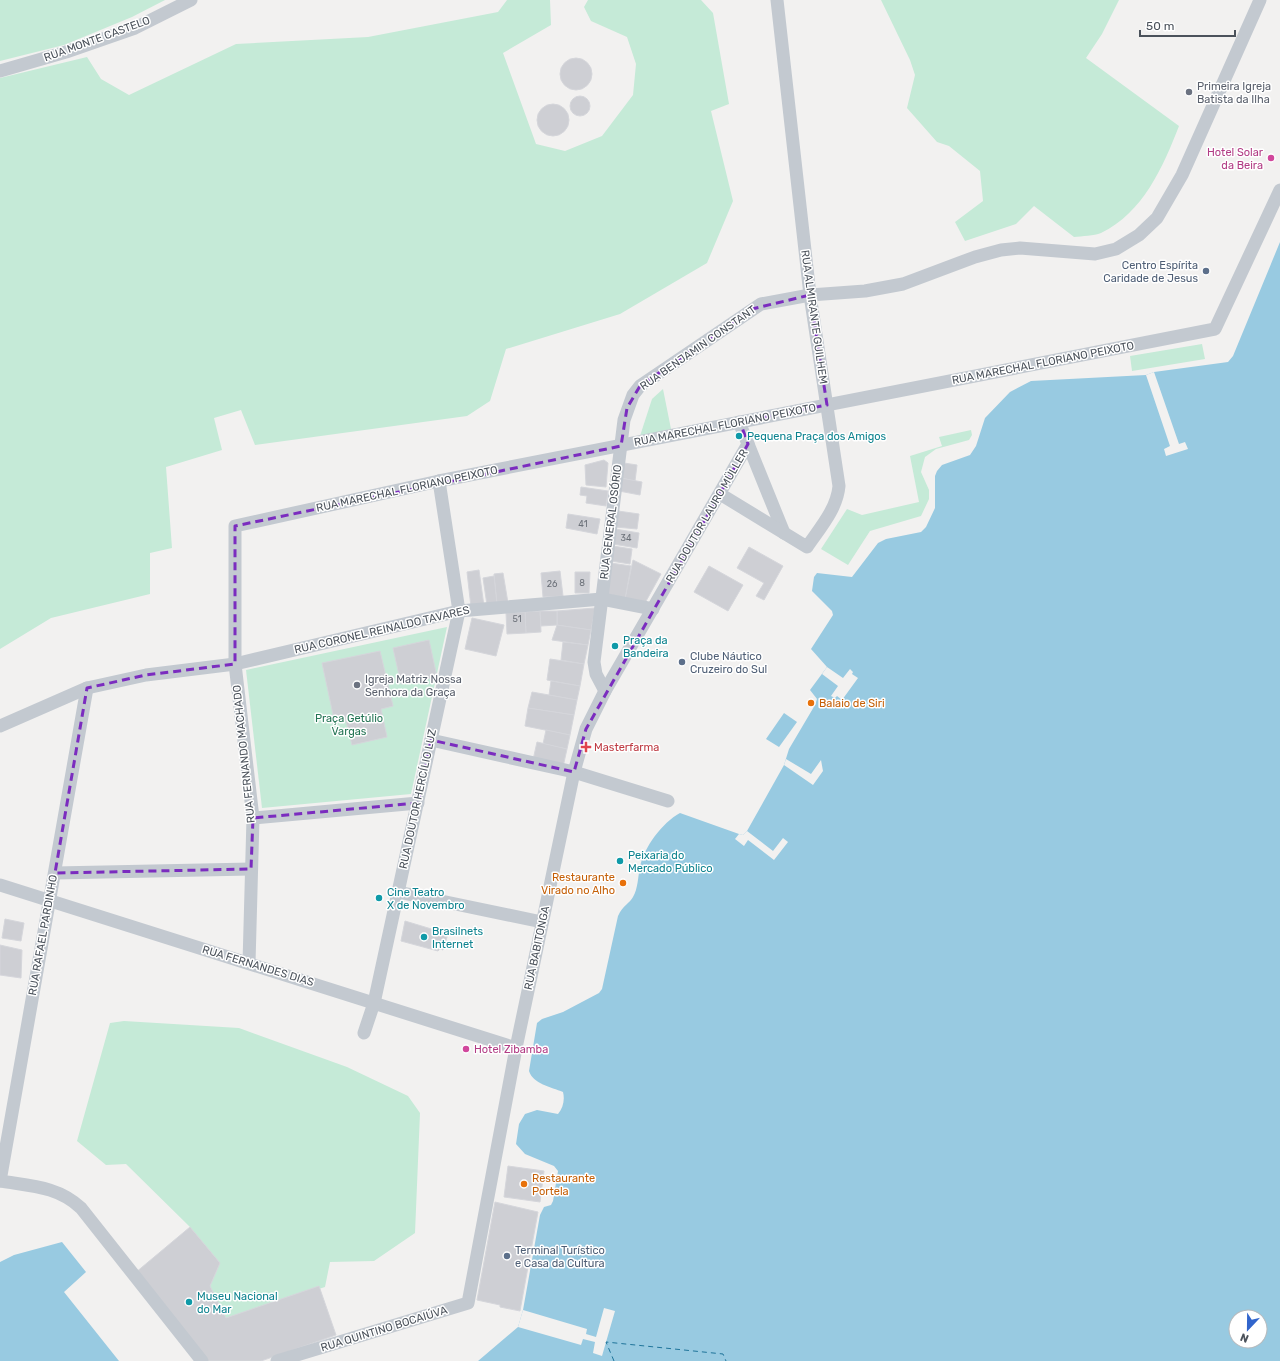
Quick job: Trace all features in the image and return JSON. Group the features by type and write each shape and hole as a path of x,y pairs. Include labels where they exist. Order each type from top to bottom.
{"street":[{"name":"RUA MONTE CASTELO","path":"0,72 66,52 135,28 191,0"},
{"name":"RUA ALMIRANTE GUILHEM","path":"720,494 807,547 834,507 838,497 839,486 810,295 777,0"},
{"name":"RUA BENJAMIN CONSTANT","path":"621,446 627,408 633,395 640,386 752,309 767,303 810,295 865,290 903,284 975,257 1001,250 1020,248 1095,254 1116,249 1139,235 1156,218 1182,175 1260,0"},
{"name":"RUA MARECHAL FLORIANO PEIXOTO","path":"235,526 439,481 1215,329 1280,190"},
{"name":"RUA DOUTOR LAURO MÜLLER","path":"653,609 748,444 739,422"},
{"path":"748,444 784,534"},
{"name":"RUA GENERAL OSÓRIO","path":"602,599 621,446"},
{"path":"439,481 459,611"},
{"name":"RUA FERNANDO MACHADO","path":"235,526 235,664 253,818 249,963"},
{"path":"605,691 596,674 594,662 602,599 653,609"},
{"name":"RUA CORONEL REINALDO TAVARES","path":"0,726 86,688 146,675 235,664 459,611 602,599"},
{"name":"RUA BABITONGA","path":"468,1303 516,1048 574,772 586,729 605,691 653,609"},
{"name":"RUA DOUTOR HERCÍLIO LUZ","path":"364,1033 374,1003 459,611"},
{"name":"RUA RAFAEL PARDINHO","path":"0,1181 6,1114 49,900 86,688"},
{"path":"431,740 574,772 668,801"},
{"path":"253,818 418,803"},
{"path":"54,873 251,869"},
{"name":"RUA FERNANDES DIAS","path":"0,885 516,1048"},
{"path":"398,892 542,922"},
{"path":"0,1181 56,1191 70,1198 81,1208 202,1361"},
{"name":"RUA QUINTINO BOCAIÚVA","path":"277,1361 468,1303"}],"highlighted area":[{"path":"810,295 827,405 740,422 748,444 586,729 574,772 431,740 418,803 253,818 251,869 55,873 87,688 146,675 235,664 235,526 621,446 627,408 640,386 752,309"}],"green space":[{"path":"0,0 165,0 132,17 64,45 0,61"},
{"path":"507,0 550,0 551,25 503,53 536,144 565,151 602,136 633,95 636,64 627,37 591,21 584,7 588,0 701,0 713,13 729,104 711,111 733,201 707,263 620,314 506,349 490,401 467,416 255,445 241,410 214,418 222,450 166,467 172,548 150,553 150,594 51,618 0,649 0,78 87,57 101,79 129,95 236,44 368,37 498,12"},
{"path":"881,0 1119,0 1102,34 1086,58 1179,126 1158,173 1140,201 1129,214 1116,224 1095,235 1074,237 1034,206 1016,224 965,241 955,222 983,201 980,171 949,146 937,142 907,108 915,75 910,60"},
{"path":"1202,344 1205,359 1132,371 1130,356"},
{"path":"663,389 671,429 640,436 652,399"},
{"path":"971,430 972,435 969,440 936,449 925,457 921,472 929,490 929,499 921,516 870,531 848,565 821,549 847,509 862,515 919,502 910,456 942,446 939,437"},
{"name":"Praça Getúlio Vargas","path":"447,627 411,794 262,808 246,670"},
{"path":"124,1021 239,1028 347,1067 408,1096 420,1113 415,1233 374,1261 330,1262 325,1287 226,1318 210,1286 220,1263 190,1227 126,1164 106,1165 77,1141 110,1023"}],"water":[{"path":"1280,242 1280,1361 478,1361 518,1327 523,1310 540,1215 544,1207 551,1205 553,1201 558,1171 554,1166 525,1154 516,1144 519,1124 525,1114 537,1110 558,1114 563,1104 563,1092 538,1082 529,1071 537,1023 542,1019 563,1012 599,993 602,989 618,916 635,894 640,867 645,852 660,829 673,817 680,813 739,834 743,835 747,831 784,765 789,749 815,705 817,699 810,690 827,667 811,649 833,615 832,611 812,591 814,577 817,573 852,577 878,543 886,539 921,532 926,527 935,508 935,476 937,471 942,465 970,455 976,446 985,418 1010,392 1031,381 1146,375 1154,372 1228,362 1233,356"},
{"path":"784,713 797,722 779,747 766,739"},
{"path":"62,1242 86,1272 64,1292 119,1361 0,1361 0,1262 14,1255"}],"pier":[{"path":"1154,372 1179,444 1185,442 1188,449 1166,456 1164,449 1170,446 1146,375"},
{"path":"827,667 843,678 850,669 853,672 852,674 858,678 842,700 837,696 835,698 831,696 838,686 822,674"},
{"path":"786,759 811,774 821,760 823,771 813,785 784,765"},
{"path":"747,831 773,851 783,838 788,842 774,860 748,840 744,846 735,839 739,834 743,835"},
{"path":"604,1308 615,1311 602,1356 593,1353 595,1342 583,1339 581,1345 518,1327 523,1310 587,1329 586,1334 596,1337"}],"building":[{"path":"573,58 579,58 588,62 592,74 588,86 579,90 573,90 564,86 560,77 560,71 564,62"},
{"path":"580,96 587,99 590,106 587,113 580,116 573,113 570,106 573,99"},
{"path":"550,104 556,104 565,108 569,120 565,132 556,136 550,136 541,132 537,123 537,117 541,108"},
{"path":"604,460 608,463 606,487 586,485 585,465"},
{"path":"624,463 637,465 635,481 621,478"},
{"path":"621,478 642,482 640,495 619,491"},
{"path":"581,487 608,491 606,506 586,503 587,496 580,495"},
{"path":"618,511 639,514 637,529 616,527"},
{"path":"568,514 600,519 597,534 566,528"},
{"path":"615,529 639,533 637,548 613,544"},
{"path":"613,546 632,549 630,564 611,561"},
{"path":"749,547 783,566 764,600 756,596 764,583 737,568"},
{"path":"633,560 661,574 645,603 625,599"},
{"path":"611,563 631,566 625,599 607,596"},
{"path":"709,566 743,585 728,611 694,592"},
{"path":"479,570 484,606 471,607 467,572"},
{"path":"560,571 563,596 543,597 541,573"},
{"path":"575,572 590,572 589,593 575,593"},
{"path":"503,573 508,603 497,604 494,574"},
{"path":"494,576 497,604 487,605 483,578"},
{"path":"595,608 591,630 557,625 557,611"},
{"path":"540,611 541,632 526,633 525,612"},
{"path":"540,611 557,611 557,625 541,626"},
{"path":"525,612 526,633 507,634 506,613"},
{"path":"472,618 504,625 496,656 465,649"},
{"path":"557,625 591,630 588,645 552,640"},
{"path":"429,640 437,677 401,684 393,648"},
{"path":"563,642 588,645 584,664 561,660"},
{"name":"Igreja Matriz Nossa Senhora da Graça","path":"380,651 393,706 381,709 387,737 352,745 345,717 334,719 322,663"},
{"path":"550,659 584,664 580,686 547,680"},
{"path":"551,681 580,686 577,700 549,695"},
{"path":"532,692 577,700 574,715 528,708"},
{"path":"528,708 574,715 570,735 525,726"},
{"path":"546,730 570,735 567,749 543,744"},
{"path":"537,742 567,749 563,767 533,760"},
{"path":"5,919 24,923 21,941 2,938"},
{"name":"Brasilnets Internet","path":"405,921 448,934 443,950 440,949 438,951 401,941"},
{"path":"0,945 22,950 21,978 0,975"},
{"name":"Restaurante Portela","path":"508,1166 544,1171 540,1202 504,1197"},
{"name":"Terminal Turístico e Casa da Cultura","path":"495,1202 538,1212 520,1311 477,1300"},
{"name":"Museu Nacional do Mar","path":"190,1227 220,1263 210,1286 226,1318 319,1286 336,1335 261,1361 208,1361 135,1273"}],"ferry route":[{"path":"614,1361 606,1342 723,1354 726,1361"}],"place":[{"name":"Primeira Igreja Batista da Ilha","path":"1189,92"},
{"name":"Hotel Solar da Beira","path":"1271,158"},
{"name":"Centro Espírita Caridade de Jesus","path":"1206,271"},
{"name":"Pequena Praça dos Amigos","path":"739,436"},
{"name":"Praça da Bandeira","path":"615,646"},
{"name":"Clube Náutico Cruzeiro do Sul","path":"682,662"},
{"name":"Igreja Matriz Nossa Senhora da Graça","path":"357,685"},
{"name":"Balaio de Siri","path":"811,703"},
{"name":"Masterfarma","path":"586,747"},
{"name":"Peixaria do Mercado Público","path":"620,861"},
{"name":"Restaurante Virado no Alho","path":"623,883"},
{"name":"Cine Teatro X de Novembro","path":"379,898"},
{"name":"Brasilnets Internet","path":"424,937"},
{"name":"Hotel Zibamba","path":"466,1049"},
{"name":"Restaurante Portela","path":"524,1184"},
{"name":"Terminal Turístico e Casa da Cultura","path":"507,1256"},
{"name":"Museu Nacional do Mar","path":"189,1302"}]}
